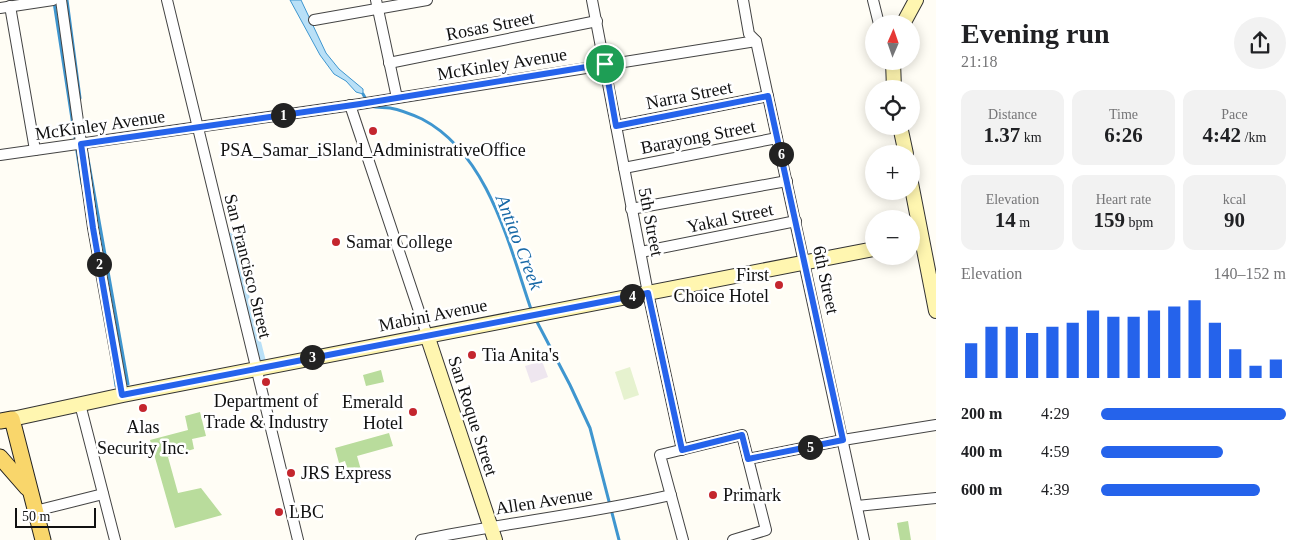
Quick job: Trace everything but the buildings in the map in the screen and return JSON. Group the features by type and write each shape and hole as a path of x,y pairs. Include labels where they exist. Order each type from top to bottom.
{"main road":[{"path":"6,420 29,489 42,540"},
{"path":"0,457 29,489"}],"street":[{"path":"35,150 5,7 53,0"},
{"path":"61,0 93,228 122,395"},
{"name":"San Francisco Street","path":"167,0 200,127 298,540"},
{"path":"314,20 377,4 427,0"},
{"name":"5th Street","path":"592,0 631,209 682,450"},
{"name":"6th Street","path":"743,0 749,34 756,41 778,138 864,540"},
{"path":"874,0 877,15"},
{"path":"908,15 916,0"},
{"path":"377,4 397,98"},
{"name":"Rosas Street","path":"389,63 597,21"},
{"name":"McKinley Avenue","path":"0,155 371,102 756,41"},
{"name":"Narra Street","path":"616,126 768,96"},
{"name":"San Roque Street","path":"355,104 427,335 495,540"},
{"name":"Barayong Street","path":"624,168 778,138"},
{"path":"631,209 787,181"},
{"name":"Yakal Street","path":"641,252 796,221"},
{"name":"Mabini Avenue","path":"6,420 256,368 865,251"},
{"path":"920,251 936,311"},
{"path":"80,404 115,540"},
{"path":"748,459 843,440 936,425"},
{"path":"683,540 660,455 742,435 766,530 733,540"},
{"path":"35,511 103,494"},
{"name":"Allen Avenue","path":"422,540 490,526 612,507 671,495"},
{"path":"857,506 936,498"}],"shaded area":[{"path":"542,361 548,377 531,383 525,366"}],"green space":[{"path":"630,367 639,395 624,400 615,372"},
{"path":"381,370 384,382 366,386 363,375"},
{"path":"200,412 206,436 192,439 194,449 168,457 178,493 201,488 222,515 175,528 150,440 188,430 185,416"},
{"path":"389,433 393,446 357,456 363,477 351,480 345,461 339,463 335,448"},
{"path":"908,521 911,540 900,540 897,523"}],"water":[{"path":"290,0 301,0 326,53 339,69 363,89 363,94 356,92 346,81 334,74 320,55"}],"waterway":[{"path":"67,0 80,98"},
{"path":"54,2 82,184"},
{"name":"Antiao Creek","path":"363,94 367,101"},
{"name":"Antiao Creek","path":"371,106 398,110 422,119 445,135 464,155 480,178 505,231 532,312"},
{"path":"87,153 128,384"},
{"path":"229,238 260,360"},
{"name":"Antiao Creek","path":"536,320 590,428 619,540"},
{"path":"114,372 116,386"}],"place":[{"name":"PSA_Samar_iSland_AdministrativeOffice","path":"373,131"},
{"name":"Samar College","path":"336,242"},
{"name":"First Choice Hotel","path":"779,285"},
{"name":"Tia Anita's","path":"472,355"},
{"name":"Department of Trade & Industry","path":"266,382"},
{"name":"Alas Security Inc.","path":"143,408"},
{"name":"Emerald Hotel","path":"413,412"},
{"name":"JRS Express","path":"291,473"},
{"name":"Primark","path":"713,495"},
{"name":"LBC","path":"279,512"}],"route":[{"path":"605,64 616,126 768,96 843,440 748,459 742,435 682,450 648,293 122,395 93,228 81,144 360,104 605,64"}]}
